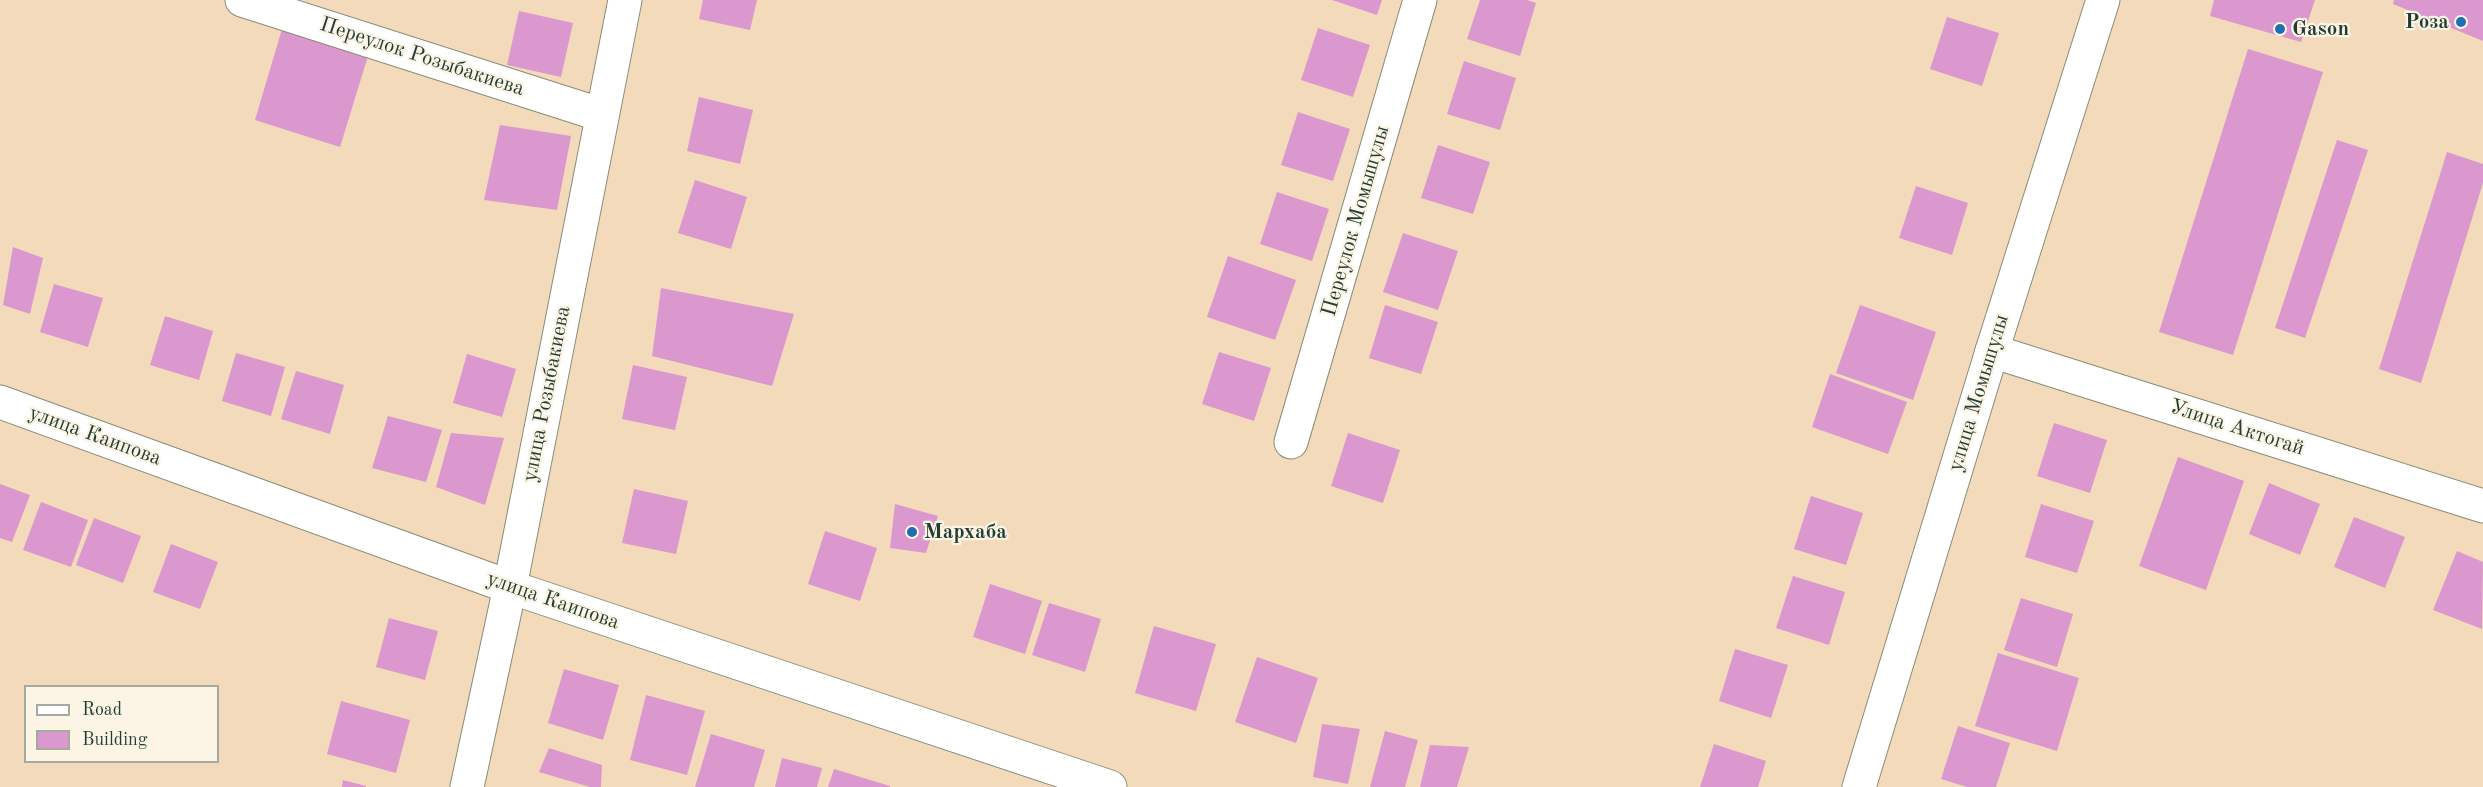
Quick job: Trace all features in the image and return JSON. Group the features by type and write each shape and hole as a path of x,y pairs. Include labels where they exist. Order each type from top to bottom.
{"street":[{"name":"Переулок Розыбакиева","path":"242,0 602,115"},
{"name":"улица Розыбакиева","path":"467,787 510,587 625,0"},
{"name":"Переулок Момышулы","path":"1291,442 1420,0"},
{"name":"улица Момышулы","path":"1859,787 1992,351 2103,0"},
{"name":"Улица Актогай","path":"1992,351 2483,506"},
{"name":"улица Каипова","path":"0,402 510,587 1110,787"}],"building":[{"path":"703,0 757,0 750,30 699,19"},
{"path":"1332,0 1382,0 1377,15"},
{"path":"1480,0 1527,0 1536,3 1520,56 1467,39"},
{"name":"Gason","path":"2214,0 2315,0 2301,42 2210,16"},
{"name":"Роза","path":"2394,0 2483,0 2483,41 2393,4"},
{"path":"519,11 573,23 561,77 507,65"},
{"path":"1947,17 1999,33 1982,86 1930,69"},
{"path":"1318,28 1370,45 1353,97 1301,80"},
{"path":"282,29 368,56 340,147 255,120"},
{"path":"2248,49 2323,72 2233,355 2159,332"},
{"path":"1464,61 1516,78 1500,130 1447,114"},
{"path":"699,97 753,110 740,164 687,151"},
{"path":"1298,112 1350,129 1333,181 1281,165"},
{"path":"500,125 571,136 557,210 484,200"},
{"path":"2337,140 2368,150 2305,338 2275,328"},
{"path":"1438,145 1490,162 1473,214 1421,198"},
{"path":"2447,152 2483,164 2483,183 2421,383 2379,369"},
{"path":"695,180 747,197 731,249 678,233"},
{"path":"1916,186 1968,203 1952,255 1899,238"},
{"path":"1277,192 1329,209 1312,261 1260,244"},
{"path":"1403,233 1458,251 1438,310 1383,292"},
{"path":"13,247 43,258 30,314 3,305"},
{"path":"1228,256 1296,280 1275,340 1207,317"},
{"path":"54,284 103,298 88,347 40,332"},
{"path":"661,288 794,314 772,386 652,356"},
{"path":"1385,305 1438,322 1421,374 1369,358"},
{"path":"1860,305 1936,332 1913,400 1836,373"},
{"path":"165,316 213,331 199,380 150,365"},
{"path":"1219,352 1271,368 1254,421 1202,404"},
{"path":"236,353 285,367 271,416 222,401"},
{"path":"467,354 516,369 502,417 453,403"},
{"path":"633,365 687,377 675,430 622,419"},
{"path":"296,371 344,385 330,434 281,419"},
{"path":"1830,374 1907,402 1888,454 1812,427"},
{"path":"388,416 442,430 426,482 372,468"},
{"path":"2054,423 2107,440 2090,493 2037,476"},
{"path":"451,433 504,438 485,505 436,487"},
{"path":"1348,433 1400,450 1383,503 1331,486"},
{"path":"2178,457 2244,481 2206,590 2139,566"},
{"path":"2269,483 2320,504 2300,555 2249,534"},
{"path":"0,484 30,495 12,542 0,538"},
{"path":"634,489 688,501 676,554 622,543"},
{"path":"1811,496 1863,513 1846,565 1794,549"},
{"path":"41,502 88,520 71,567 23,550"},
{"name":"Мархаба","path":"895,504 938,516 926,553 890,548"},
{"path":"2041,504 2094,521 2077,573 2025,557"},
{"path":"2354,517 2405,537 2385,588 2334,567"},
{"path":"94,518 141,536 123,583 76,565"},
{"path":"825,531 877,548 860,601 808,584"},
{"path":"171,544 218,562 200,609 153,592"},
{"path":"2457,551 2483,562 2482,629 2433,610"},
{"path":"1793,576 1845,592 1829,645 1776,628"},
{"path":"990,584 1042,601 1025,654 973,637"},
{"path":"2021,598 2073,614 2057,667 2004,650"},
{"path":"1049,603 1101,619 1085,672 1032,655"},
{"path":"389,618 438,631 425,680 376,667"},
{"path":"1154,626 1216,644 1196,711 1135,693"},
{"path":"1735,649 1788,665 1771,718 1719,701"},
{"path":"1998,653 2079,678 2057,751 1975,726"},
{"path":"1257,657 1318,678 1296,743 1235,722"},
{"path":"564,669 619,685 603,740 548,723"},
{"path":"646,695 705,711 687,775 630,760"},
{"path":"341,701 410,720 396,773 327,754"},
{"path":"1322,724 1360,729 1348,784 1313,777"},
{"path":"1958,726 2010,743 1996,787 1967,787 1941,779"},
{"path":"1385,731 1418,740 1405,787 1370,787"},
{"path":"711,734 765,750 754,787 695,787"},
{"path":"1714,744 1766,761 1758,787 1700,787"},
{"path":"1430,745 1469,747 1457,787 1420,787"},
{"path":"549,748 602,765 601,787 590,787 539,772"},
{"path":"782,758 822,768 817,787 775,787"},
{"path":"834,769 890,786 890,787 828,787"},
{"path":"343,780 366,786 366,787 342,787"}],"place":[{"name":"Роза","path":"2461,22"},
{"name":"Gason","path":"2280,29"},
{"name":"Мархаба","path":"912,532"}]}
